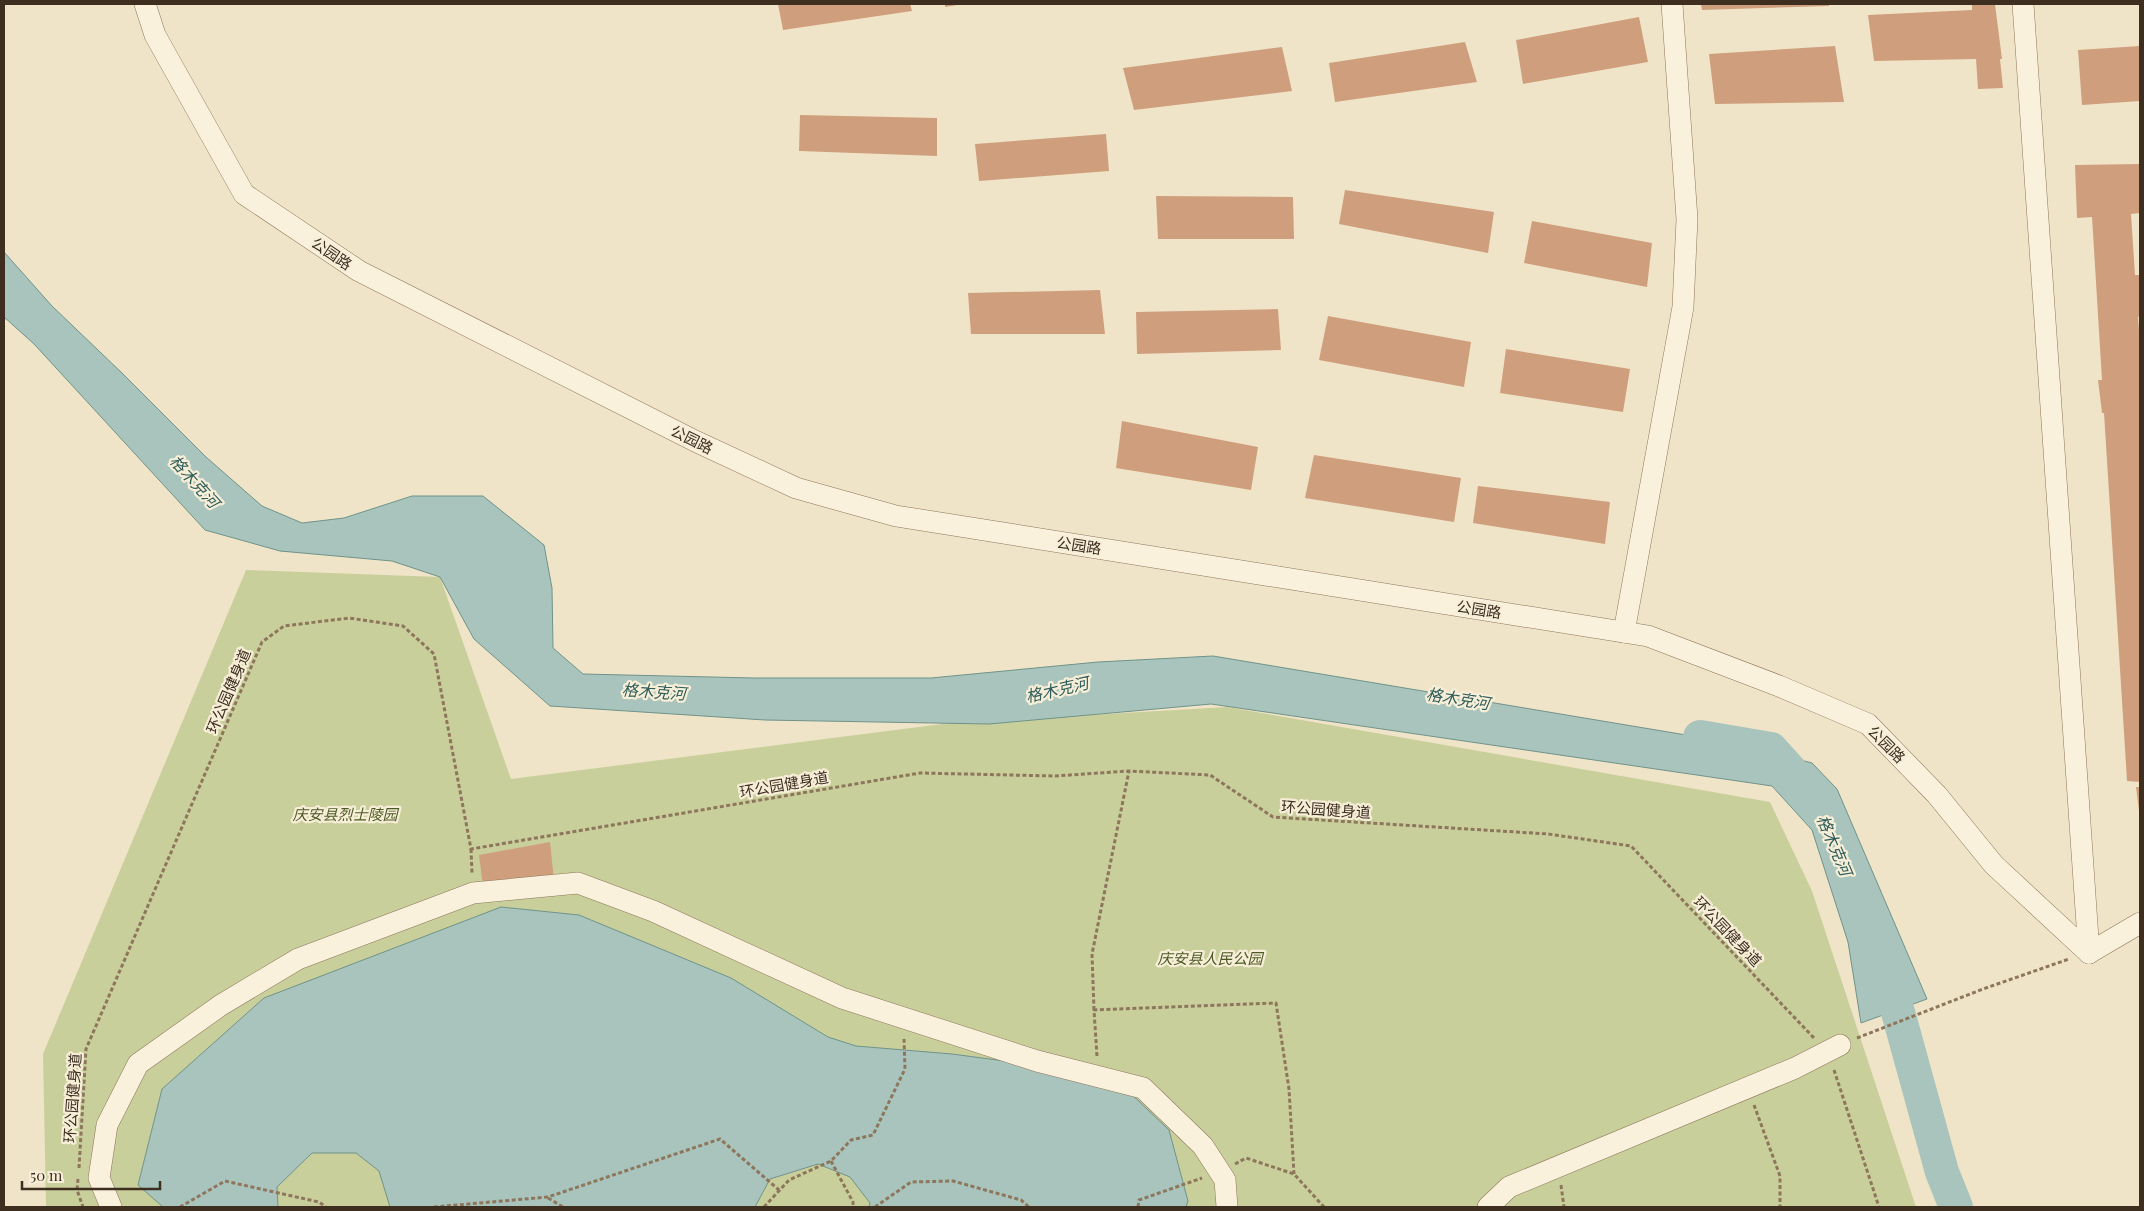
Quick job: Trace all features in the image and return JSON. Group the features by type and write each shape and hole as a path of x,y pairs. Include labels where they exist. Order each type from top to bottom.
{"street":[{"name":"公园路","path":"145,4 155,35 244,194 359,271 661,424 796,488 896,516 1624,632 1658,640 1779,686 1868,724 1937,796 1994,865 2089,953"},
{"path":"1624,632 1683,307 1687,219 1672,4"},
{"path":"2023,4 2089,953 2140,923"},
{"path":"111,1207 99,1178 107,1125 138,1064 221,1005 298,959 473,893 578,883 653,911 842,998 1038,1061 1144,1088 1203,1146 1225,1180 1227,1207"},
{"path":"1488,1207 1509,1187 1747,1088 1834,1048"}],"path":[{"name":"环公园健身道","path":"83,1207 77,1190 86,1049 262,642 284,626 349,618 403,626 434,654 471,849 920,773 1055,776 1129,771 1210,775 1273,817 1548,834 1631,846 1834,1048 1879,1207"},
{"path":"1099,1077 1092,954 1129,771"},
{"path":"471,849 473,893"},
{"path":"1834,1048 1982,989 2089,953"},
{"path":"1094,1010 1276,1003 1289,1089 1294,1174"},
{"path":"764,1207 789,1180 831,1161 851,1140 873,1135 906,1069 904,1018"},
{"path":"1747,1088 1780,1176 1780,1207"},
{"path":"434,1207 548,1197 720,1139 779,1190"},
{"path":"1138,1207 1139,1200 1220,1173 1246,1158 1294,1174 1324,1207"},
{"path":"831,1161 853,1202 853,1207"},
{"path":"875,1207 911,1182 953,1180 1021,1200 1029,1207"},
{"path":"180,1207 225,1181 319,1202 326,1207"},
{"path":"548,1197 563,1207"}],"green space":[{"name":"庆安县人民公园","path":"246,570 440,577 511,779 950,723 1227,707 1770,802 1812,891 1916,1207 46,1207 43,1054"}],"water":[{"path":"4,252 52,306 206,457 262,506 302,523 344,518 412,496 483,496 544,545 552,588 553,648 583,674 754,678 931,678 1098,662 1213,656 1746,745 1812,763 1837,789 1927,999 1861,1023 1848,942 1812,830 1772,786 1211,704 989,724 765,720 550,706 474,639 440,577 392,561 280,551 205,530 34,344 4,317"},
{"path":"501,907 579,915 731,978 828,1037 856,1046 952,1054 1065,1069 1126,1089 1169,1130 1188,1201 1186,1207 869,1207 870,1203 850,1177 818,1164 770,1179 755,1207 390,1207 379,1171 356,1153 312,1153 277,1187 278,1207 163,1207 138,1185 162,1089 264,998"}],"building":[{"path":"778,4 910,4 912,11 783,30"},
{"path":"945,4 957,4 957,5 945,7"},
{"path":"1701,4 1829,4 1829,6 1702,10"},
{"path":"1972,4 1995,4 2002,59 2000,59 2003,88 1978,89 1976,59 1874,61 1868,15 1972,10"},
{"path":"1639,17 1648,62 1523,84 1516,40"},
{"path":"1465,42 1477,82 1335,102 1329,63"},
{"path":"1835,46 1844,102 1715,104 1709,54"},
{"path":"2140,46 2140,101 2082,105 2078,50"},
{"path":"1282,47 1292,91 1134,110 1123,68"},
{"path":"800,115 937,118 937,156 799,151"},
{"path":"1106,134 1109,171 979,181 975,144"},
{"path":"2140,164 2140,213 2131,214 2135,275 2140,275 2140,316 2138,317 2140,343 2140,782 2127,781 2104,413 2102,413 2098,380 2102,380 2092,217 2077,218 2075,165"},
{"path":"1345,190 1494,212 1488,253 1339,224"},
{"path":"1156,196 1293,197 1294,239 1158,239"},
{"path":"1532,221 1652,243 1647,287 1524,263"},
{"path":"1100,290 1105,334 971,334 968,293"},
{"path":"1278,309 1281,350 1137,354 1136,312"},
{"path":"1328,316 1471,342 1464,387 1319,360"},
{"path":"1506,349 1630,369 1623,412 1500,393"},
{"path":"1122,421 1258,447 1251,490 1116,468"},
{"path":"1314,455 1461,478 1454,522 1305,498"},
{"path":"1478,486 1610,502 1605,544 1473,523"},
{"path":"2136,787 2140,787 2139,811"},
{"path":"550,842 554,880 483,886 479,855"}],"waterway":[{"name":"格木克河","path":"1700,737 1771,749 1806,788"},
{"name":"格木克河","path":"1885,965 1942,1172 1956,1207"}],"park label":[{"name":"庆安县烈士陵园","path":"345,814"}]}
